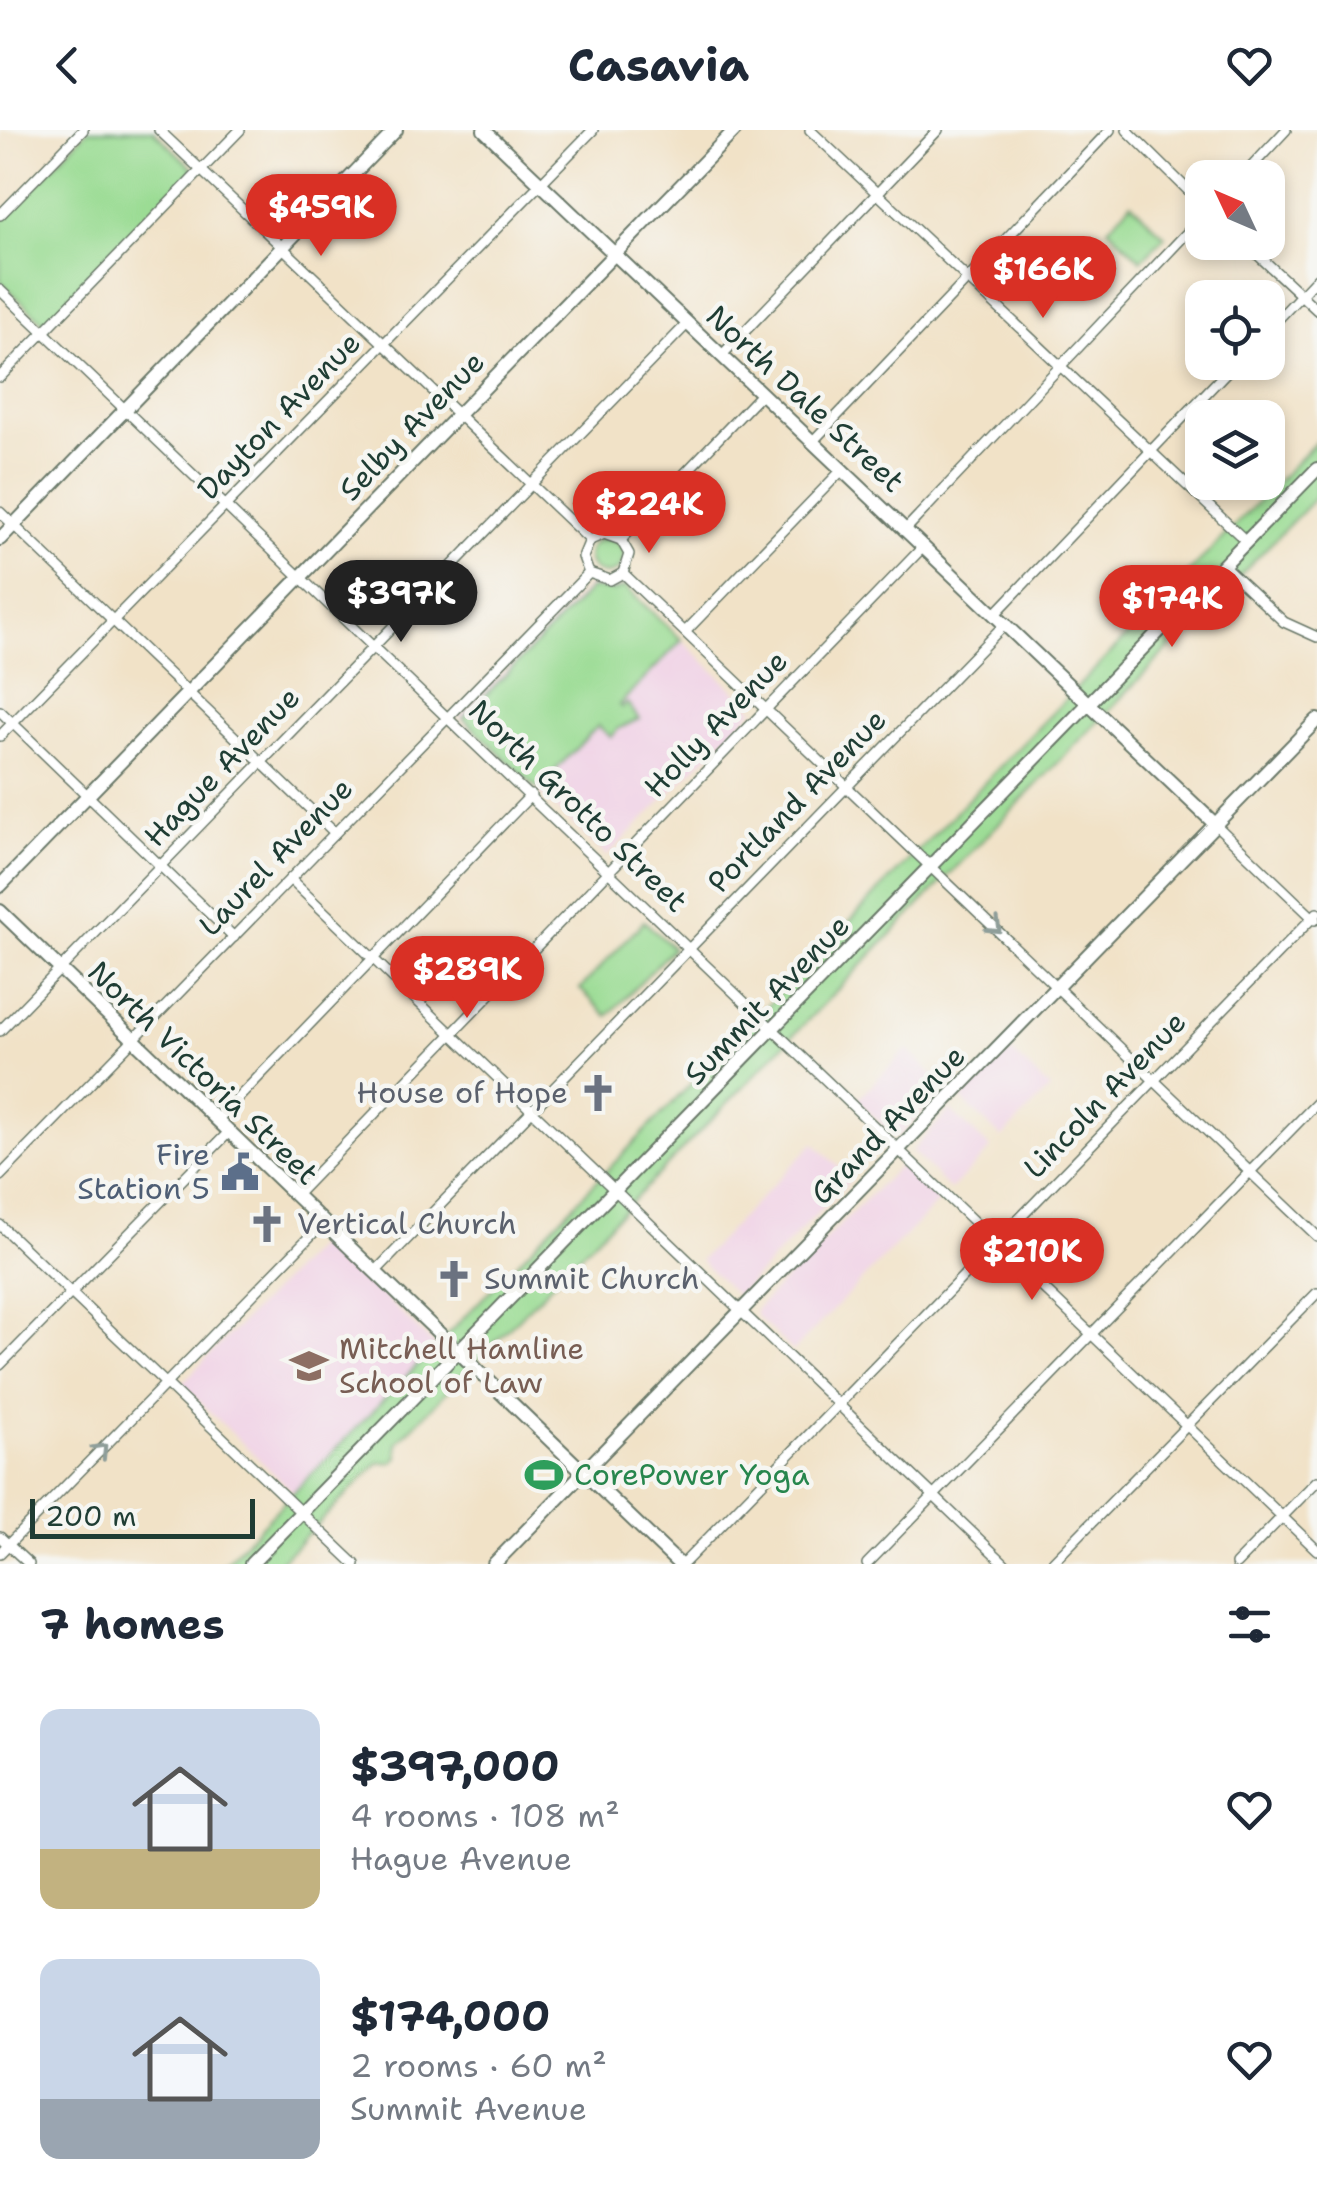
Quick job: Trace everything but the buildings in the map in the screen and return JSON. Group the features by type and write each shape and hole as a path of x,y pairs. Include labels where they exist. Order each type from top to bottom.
{"street":[{"path":"0,215 83,130"},
{"path":"159,130 590,540"},
{"path":"0,378 240,130"},
{"path":"0,539 396,130"},
{"name":"North Dale Street","path":"484,130 1216,825"},
{"name":"Dayton Avenue","path":"0,736 593,130"},
{"name":"Selby Avenue","path":"0,886 735,130"},
{"path":"810,130 1247,542"},
{"path":"722,355 938,130"},
{"path":"813,442 1110,130"},
{"path":"1127,130 1185,187"},
{"path":"1258,160 1286,130"},
{"path":"906,529 1185,235"},
{"path":"1263,260 1317,310"},
{"path":"1285,311 1317,278"},
{"name":"North Grotto Street","path":"0,290 1317,1550"},
{"name":"Hague Avenue","path":"0,1031 688,323"},
{"name":"Portland Avenue","path":"375,1272 847,785 1219,380"},
{"path":"622,540 762,393"},
{"path":"686,632 843,469"},
{"name":"Summit Avenue","path":"250,1564 1317,469"},
{"path":"0,512 335,833"},
{"path":"604,534 622,540 630,554 623,573 610,580 590,573 583,557 590,540 604,534"},
{"name":"Holly Avenue","path":"295,1196 924,546"},
{"path":"1224,566 1284,622 1317,637"},
{"name":"Laurel Avenue","path":"0,1176 590,573"},
{"path":"623,573 1317,1236"},
{"path":"0,712 234,937"},
{"name":"Grand Avenue","path":"494,1564 1317,720"},
{"path":"216,1120 530,795"},
{"path":"1216,825 1316,918"},
{"path":"290,879 1005,1564"},
{"name":"North Victoria Street","path":"0,912 681,1564"},
{"name":"Lincoln Avenue","path":"681,1564 1316,918"},
{"path":"867,1564 1317,1103"},
{"path":"0,1365 229,1132"},
{"path":"0,1553 4,1540 323,1223"},
{"path":"0,1225 355,1564"},
{"path":"1051,1564 1317,1293"},
{"path":"1236,1564 1317,1481"},
{"path":"4,1540 29,1564"}],"shaded area":[{"path":"591,584 613,588 624,585 754,709 607,856 459,717"},
{"path":"907,1049 946,1087 900,1135 894,1136 857,1100"},
{"path":"1010,1050 1050,1089 1002,1138 961,1099"},
{"path":"950,1110 991,1149 950,1190 912,1151"},
{"path":"814,1143 851,1179 737,1296 700,1260"},
{"path":"903,1162 942,1198 793,1351 756,1316 755,1310"},
{"name":"Mitchell Hamline School of Law","path":"324,1239 436,1347 294,1493 181,1384"}],"green space":[{"path":"88,130 153,130 195,170 45,324 0,281 0,222"},
{"path":"1131,203 1165,236 1141,260 1108,228"},
{"path":"1317,441 1317,496 397,1443 398,1457 393,1462 378,1463 278,1564 224,1564 1260,500 1285,500 1285,474"},
{"path":"606,538 618,544 624,556 618,568 606,574 594,568 588,556 594,544"},
{"path":"625,587 682,640 619,705 622,708 627,703 639,719 611,737 598,726 537,789 463,718 591,588 613,591"},
{"path":"644,921 673,948 608,1016 580,989"}],"place":[{"name":"House of Hope","path":"598,1093"},
{"name":"Fire Station 5","path":"240,1172"},
{"name":"Vertical Church","path":"267,1224"},
{"name":"Summit Church","path":"454,1279"},
{"name":"Mitchell Hamline School of Law","path":"309,1366"},
{"name":"CorePower Yoga","path":"544,1475"}]}
